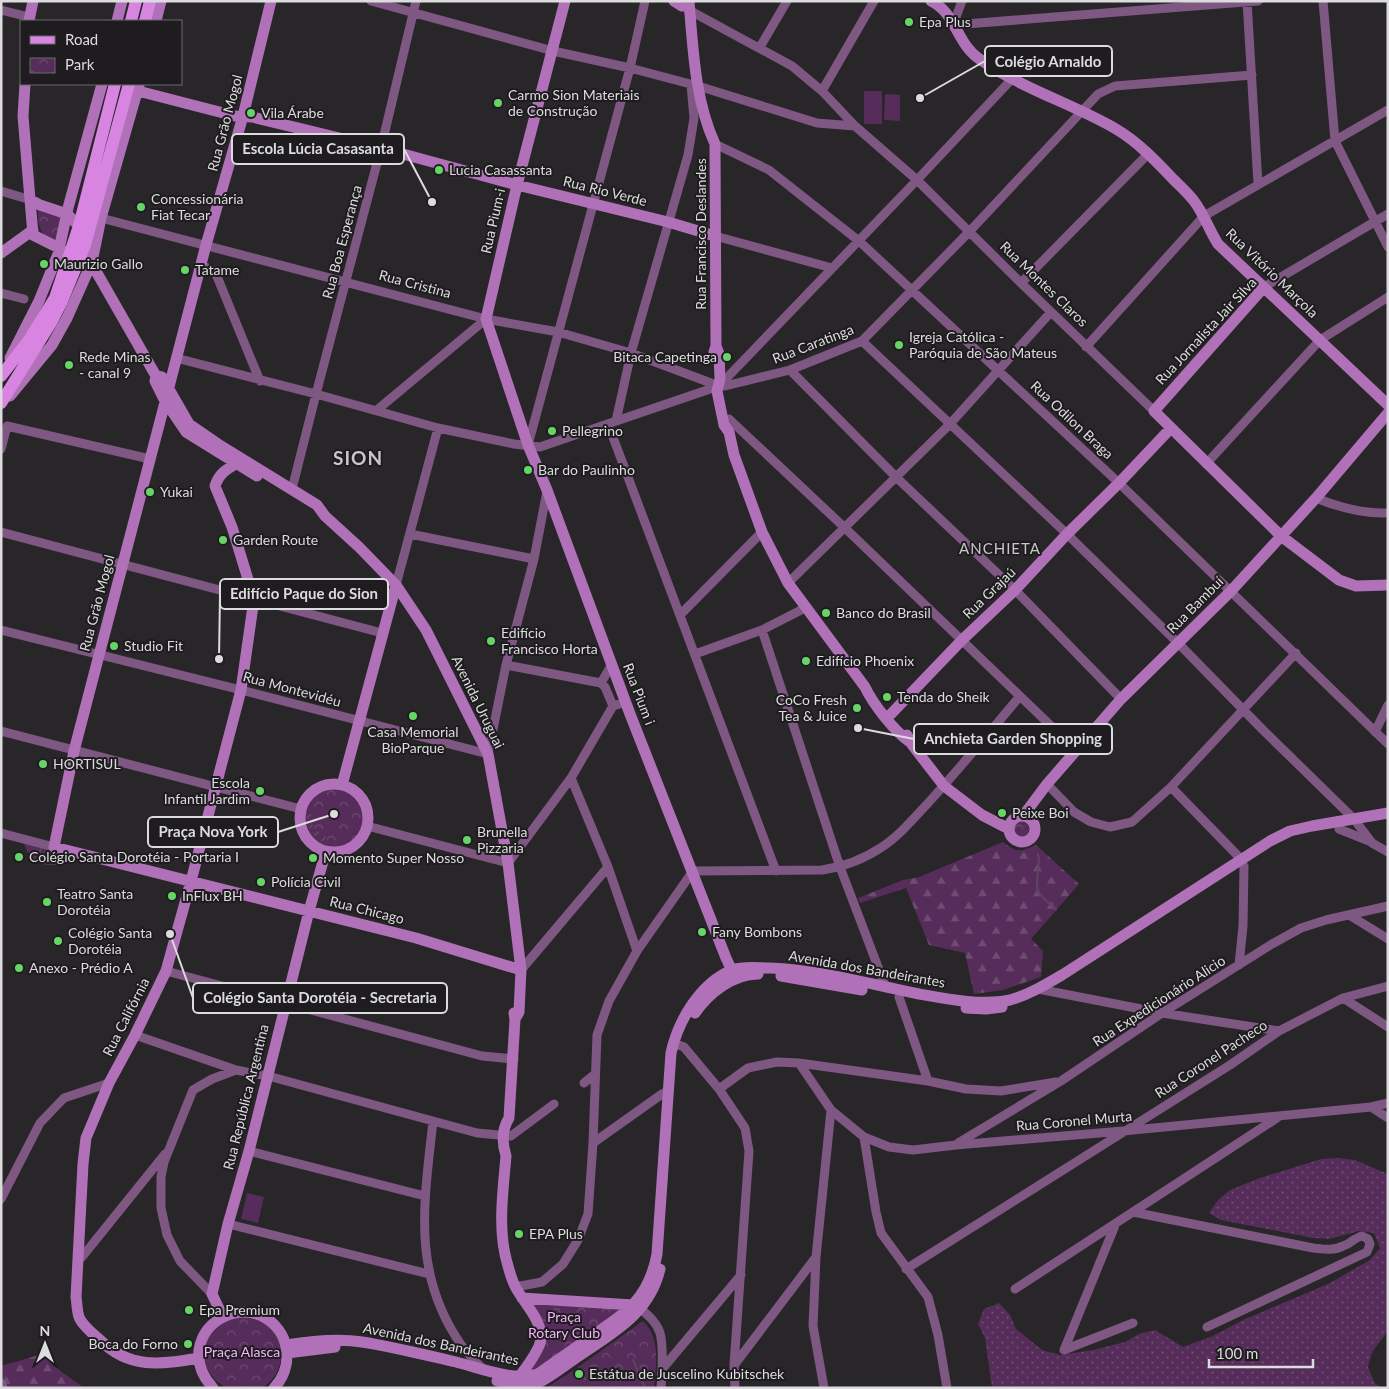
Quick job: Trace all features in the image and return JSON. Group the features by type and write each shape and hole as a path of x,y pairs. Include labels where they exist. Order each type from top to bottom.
{"main road":[{"path":"131,20 136,1"},
{"path":"145,20 150,1"},
{"path":"1,376 44,317 75,256 85,245 114,138 125,85"},
{"path":"1,404 52,321 62,301 75,256 79,226 125,85"}],"street":[{"path":"1,10 29,19 33,1"},
{"path":"118,20 122,1"},
{"path":"156,20 161,1"},
{"name":"Rua Grão Mogol","path":"54,847 74,751 206,245 243,116 271,1"},
{"path":"371,1 553,51 695,85 817,123 856,126"},
{"name":"Rua Boa Esperança","path":"292,489 381,148 416,1"},
{"name":"Rua Pium-i","path":"486,319 517,185 565,1"},
{"path":"529,437 630,68 646,1"},
{"path":"760,47 787,1"},
{"path":"822,92 874,1"},
{"name":"Rua Vitório Marçola","path":"930,1 938,5 947,14 966,46 976,57 1011,80 1118,130 1148,154 1193,199 1218,244 1388,405"},
{"path":"962,1 953,25 1161,5 1258,1"},
{"path":"1323,1 1335,141 1388,247"},
{"path":"1247,2 1258,184"},
{"name":"Rua Montes Claros","path":"683,4 792,66 822,92 856,126 917,180 1281,536 1339,580 1356,586 1388,585"},
{"name":"Rua Francisco Deslandes","path":"683,4 699,117 706,124 715,144 715,380 723,389 734,455 762,532 788,583 870,696 902,736 910,742 944,786 982,815 1015,822"},
{"name":"Rua Caratinga","path":"175,363 316,394 438,428 514,444 529,437 540,447 719,386 790,370 862,341 969,232 1098,94 1116,86 1252,75"},
{"path":"719,386 1011,80"},
{"path":"25,85 23,116 35,206 35,235 47,251 52,268"},
{"path":"1,376 39,301 52,268 102,85"},
{"path":"1,404 52,344 67,318 92,262 125,85"},
{"name":"Rua Rio Verde","path":"125,85 234,116 243,116 381,148 517,185 668,222 832,268"},
{"path":"695,85 694,118 688,155 612,422 680,616 776,871"},
{"path":"817,123 833,119 840,110"},
{"path":"1086,347 1204,216 1388,110"},
{"name":"Rua Odilon Braga","path":"715,144 769,170 859,240 1119,483 1388,744"},
{"path":"1021,283 1148,154"},
{"path":"1,192 35,206 67,214 79,226"},
{"name":"Rua Jornalista Jair Silva","path":"1154,411 1264,287 1388,214"},
{"name":"Rua Cristina","path":"101,218 486,319 558,332 631,353 719,386"},
{"name":"Avenida Uruguai","path":"79,226 92,262 102,281 189,424 236,464 325,516"},
{"path":"1,253 35,235 75,256 92,262"},
{"path":"201,265 216,274 260,381"},
{"path":"84,277 90,274 102,281"},
{"path":"1,293 24,299"},
{"path":"1206,464 1320,340 1388,297"},
{"path":"788,583 950,424 1051,312"},
{"path":"378,410 486,319 529,437"},
{"path":"862,341 1067,534 1178,643 1356,823 1372,843"},
{"path":"159,377 167,375 175,363"},
{"path":"790,370 897,478 1015,590 1121,700"},
{"name":"Avenida Uruguai","path":"159,377 155,381 165,401 186,432 292,489 317,505 325,516 359,547 396,586 426,630 488,754 508,863 521,970 514,980 514,1059 509,1118 505,1125 507,1136 503,1147 506,1156 501,1213 502,1239 507,1264 515,1287 540,1326 541,1338 539,1347 515,1383"},
{"name":"Rua Francisco Deslandes","path":"719,386 717,391 724,425 729,432"},
{"name":"Rua Bambuí","path":"1015,822 1121,700 1231,591 1316,498 1388,413"},
{"path":"729,420 845,528 1076,750"},
{"path":"1,449 7,426 150,459"},
{"path":"342,785 438,428"},
{"name":"Rua Grajaú","path":"891,714 962,640 1015,590 1171,428"},
{"path":"729,432 743,431"},
{"name":"Rua Pium i","path":"529,437 630,714 724,952 737,972"},
{"path":"222,451 224,470 236,464"},
{"name":"Rua Califórnia","path":"199,1358 177,1362 146,1363 131,1361 110,1350 80,1318 76,1297 86,1138 109,1083 135,1035 166,970 241,690 254,599 232,526 214,486 224,470"},
{"path":"488,754 506,665 534,559 547,490"},
{"path":"1316,498 1338,507 1388,513"},
{"path":"540,526 547,520 559,520"},
{"path":"1,532 382,633"},
{"path":"680,616 762,532"},
{"path":"410,534 534,559"},
{"path":"695,654 762,630 806,607"},
{"name":"Rua Montevidéu","path":"1,630 488,754"},
{"path":"762,630 840,867 886,988"},
{"path":"1047,784 1074,812 1091,822 1110,827 1132,822 1171,787 1296,653"},
{"path":"601,683 612,664"},
{"path":"506,665 601,683 605,687 613,706 630,714"},
{"name":"Rua Francisco Deslandes","path":"865,687 874,693 906,732 910,742"},
{"path":"515,1287 542,1282 563,1264 578,1240 588,1214 597,1035 609,1001 637,951 693,871 822,870 840,867 882,847 902,832 944,786 1020,696"},
{"path":"367,826 508,863 571,778 613,706 626,702"},
{"path":"1374,732 1388,705"},
{"path":"1,731 301,809"},
{"path":"571,778 608,867 637,951"},
{"path":"342,785 357,793 363,799 367,807 367,826 363,835 352,847 335,852 326,851 311,843 304,835 301,827 301,809 313,792 322,786 342,785"},
{"path":"1171,787 1243,862 1243,926 1239,965"},
{"name":"Avenida dos Bandeirantes","path":"1243,862 1291,839 1339,829 1388,813"},
{"name":"Avenida dos Bandeirantes","path":"737,972 765,974 967,1008 986,1009 1025,1002 1243,862 1270,841 1290,831 1312,826 1388,820"},
{"path":"1339,829 1358,836 1388,852"},
{"name":"Rua Chicago","path":"1,833 416,938 521,970"},
{"name":"Rua República Argentina","path":"212,1294 228,1224 249,1151 285,1003 326,851"},
{"path":"521,970 608,867"},
{"name":"Rua Expedicionário Alicio","path":"956,1145 1061,1081 1162,1013 1300,928 1388,906"},
{"path":"1349,915 1388,939"},
{"name":"Avenida dos Bandeirantes","path":"287,1349 360,1347 515,1383 538,1374 637,1307 651,1295 662,1261 674,1107 677,1031 700,993 718,978 737,972 783,969 971,1002 1010,1000 1043,990"},
{"path":"166,970 482,1056 514,1059"},
{"name":"Rua Coronel Pacheco","path":"906,1269 1279,1031 1343,998 1388,986"},
{"path":"1043,990 1162,1013 1279,1031"},
{"path":"899,997 928,1081"},
{"path":"1343,998 1388,1027"},
{"path":"135,1035 236,1070 268,1076 477,1133 507,1136 554,1104"},
{"path":"677,1044 719,1089 745,1128 749,1151 734,1365 735,1388"},
{"name":"Avenida dos Bandeirantes","path":"637,1307 655,1265 657,1254 669,1091 677,1044"},
{"path":"719,1089 748,1068 777,1062 799,1063 928,1081 966,1089 1001,1091 1061,1081"},
{"name":"Rua Coronel Murta","path":"799,1063 831,1110 864,1138 889,1147 913,1150 1371,1107 1388,1103"},
{"path":"224,1317 212,1294 180,1261 167,1235 161,1208 160,1192 164,1162 193,1090 212,1079 236,1070"},
{"path":"584,1083 594,1074"},
{"path":"1,1199 40,1123 64,1098 109,1083"},
{"path":"593,1143 669,1091 672,1094 674,1107"},
{"path":"1371,1107 1388,1118"},
{"path":"824,1388 813,1326 816,1257 831,1110"},
{"path":"1015,1289 1283,1115"},
{"path":"433,1121 425,1196 424,1234 429,1274 441,1309 466,1355 462,1364"},
{"path":"864,1138 880,1233 928,1296 938,1335 947,1388"},
{"path":"79,1258 82,1257 170,1149"},
{"path":"249,1151 425,1196"},
{"path":"1133,1212 1313,1248 1329,1249 1343,1247 1356,1237 1362,1236 1368,1239 1370,1244 1366,1252 1207,1327"},
{"path":"1116,1223 1064,1350 1133,1324"},
{"path":"228,1224 429,1274"},
{"path":"1343,1247 1356,1256"},
{"path":"734,1365 816,1257"},
{"path":"662,1368 741,1275"},
{"path":"522,1298 637,1307 652,1318 660,1333 661,1388"},
{"path":"213,1388 207,1382 201,1370 199,1358 201,1341 216,1321 236,1313 249,1312 261,1316 272,1323 281,1333 287,1349 284,1373 274,1388"},
{"name":"Avenida dos Bandeirantes","path":"287,1349 318,1341 361,1341 483,1369 515,1383"},
{"path":"463,1347 483,1369"},
{"path":"1,1383 3,1388"}],"green space":[{"path":"864,91 882,91 882,124 864,124"},
{"path":"885,94 900,95 900,121 884,120"},
{"path":"38,209 62,217 55,244 40,229"},
{"path":"334,787 346,789 359,800 364,817 362,829 351,842 334,847 322,845 309,834 304,817 306,805 317,792"},
{"path":"307,813 321,817 320,819 312,819 311,822 315,830 326,836 325,843 311,831"},
{"path":"1018,821 1024,821 1029,826 1027,835 1018,837 1013,832 1013,826"},
{"path":"1003,842 1015,850 1026,849 1036,845 1079,884 1031,939 1043,951 1041,977 1003,990 974,994 965,953 929,945 906,888 860,903 858,898 903,880 919,877"},
{"path":"24,843 73,856 59,864 44,864 32,857"},
{"path":"1321,1159 1355,1160 1388,1174 1388,1331 1372,1352 1368,1367 1374,1382 1381,1388 992,1388 985,1338 978,1324 984,1309 999,1303 1010,1315 1016,1329 1042,1350 1060,1355 1093,1350 1125,1342 1139,1334 1155,1330 1183,1347 1213,1336 1243,1320 1328,1284 1370,1260 1380,1248 1374,1233 1359,1231 1329,1239 1313,1238 1221,1220 1209,1213 1218,1200 1230,1190 1260,1178"},
{"path":"247,1193 264,1197 258,1223 241,1219"},
{"name":"Praça Rotary Club","path":"531,1302 623,1309 541,1368 531,1372 540,1349"},
{"name":"Praça Alasca","path":"242,1317 262,1322 270,1328 280,1345 280,1364 270,1381 262,1388 226,1388 215,1380 205,1366 204,1347 213,1330 224,1321"},
{"path":"643,1321 649,1328 655,1344 654,1388 546,1388 574,1370"},
{"path":"46,1353 51,1364 84,1388 6,1388 1,1375 1,1366"}],"waterway":[{"path":"1038,854 1037,888 1040,895 1056,910"},
{"path":"633,1360 645,1388"}],"place":[{"name":"Epa Plus","path":"909,22"},
{"name":"Colégio Arnaldo","path":"920,98"},
{"name":"Carmo Sion Materiais de Construção","path":"498,103"},
{"name":"Vila Árabe","path":"251,113"},
{"name":"Lucia Casassanta","path":"439,170"},
{"name":"Escola Lúcia Casasanta","path":"432,202"},
{"name":"Concessionária Fiat Tecar","path":"141,207"},
{"name":"Maurizio Gallo","path":"44,264"},
{"name":"Tatame","path":"185,270"},
{"name":"Igreja Católica - Paróquia de São Mateus","path":"899,345"},
{"name":"Bitaca Capetinga","path":"727,357"},
{"name":"Rede Minas - canal 9","path":"69,365"},
{"name":"Pellegrino","path":"552,431"},
{"name":"Bar do Paulinho","path":"528,470"},
{"name":"Yukai","path":"150,492"},
{"name":"Garden Route","path":"223,540"},
{"name":"Banco do Brasil","path":"826,613"},
{"name":"Edifício Francisco Horta","path":"491,641"},
{"name":"Studio Fit","path":"114,646"},
{"name":"Edifício Paque do Sion","path":"219,659"},
{"name":"Edifício Phoenix","path":"806,661"},
{"name":"Tenda do Sheik","path":"887,697"},
{"name":"CoCo Fresh Tea & Juice","path":"857,708"},
{"name":"Casa Memorial BioParque","path":"413,716"},
{"name":"Anchieta Garden Shopping","path":"858,728"},
{"name":"HORTISUL","path":"43,764"},
{"name":"Escola Infantil Jardim","path":"260,791"},
{"name":"Peixe Boi","path":"1002,813"},
{"name":"Praça Nova York","path":"334,814"},
{"name":"Brunella Pizzaria","path":"467,840"},
{"name":"Colégio Santa Dorotéia - Portaria I","path":"19,857"},
{"name":"Momento Super Nosso","path":"313,858"},
{"name":"Polícia Civil","path":"261,882"},
{"name":"InFlux BH","path":"172,896"},
{"name":"Teatro Santa Dorotéia","path":"47,902"},
{"name":"Fany Bombons","path":"702,932"},
{"name":"Colégio Santa Dorotéia - Secretaria","path":"170,934"},
{"name":"Colégio Santa Dorotéia","path":"58,941"},
{"name":"Anexo - Prédio A","path":"19,968"},
{"name":"EPA Plus","path":"519,1234"},
{"name":"Epa Premium","path":"189,1310"},
{"name":"Boca do Forno","path":"188,1344"},
{"name":"Estátua de Juscelino Kubitschek","path":"579,1374"}],"district":[{"name":"SION","path":"358,458"},
{"name":"ANCHIETA","path":"1000,549"}]}
